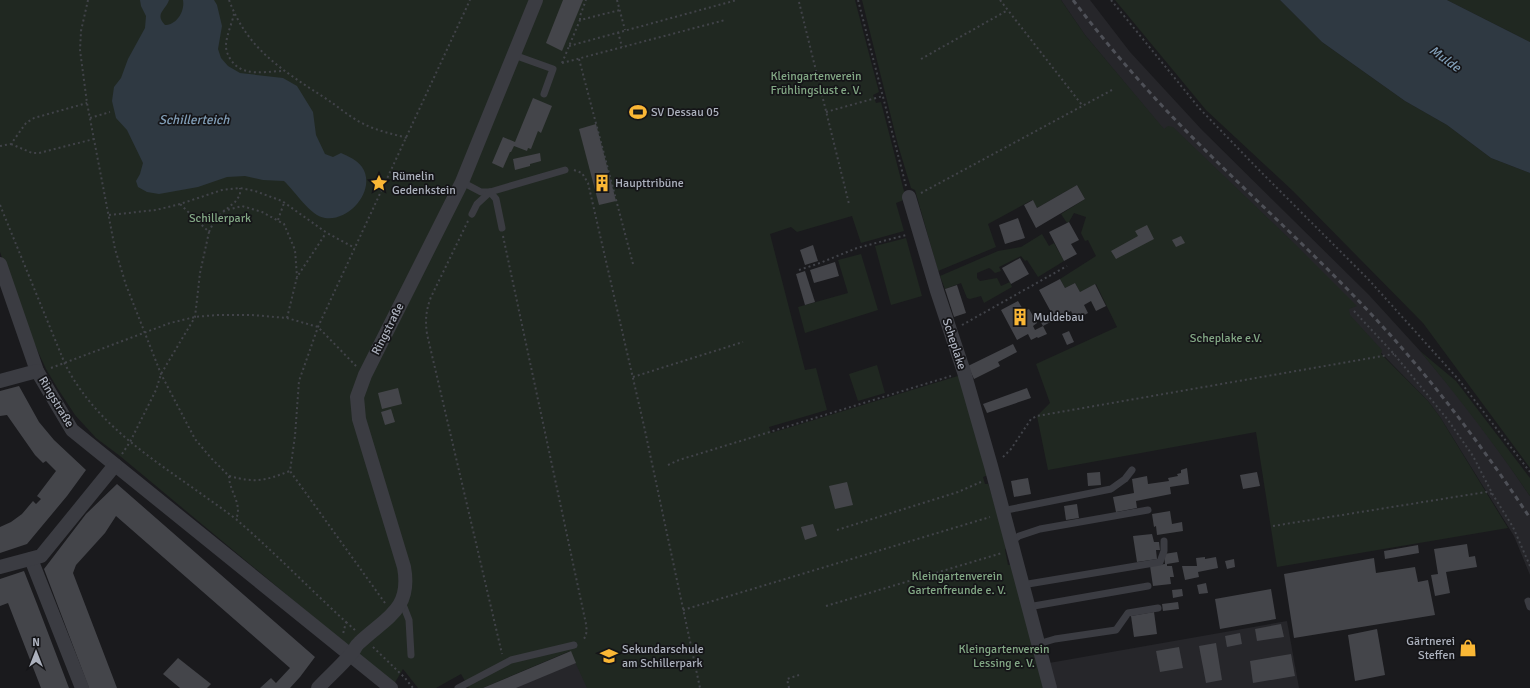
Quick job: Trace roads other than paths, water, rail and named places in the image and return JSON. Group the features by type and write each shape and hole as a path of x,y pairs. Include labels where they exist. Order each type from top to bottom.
{"street":[{"name":"Ringstraße","path":"351,655 364,638 393,614 401,602 405,592 406,578 358,413 357,397 365,375 462,182 536,0"},
{"name":"Scheplake","path":"909,197 950,332 964,372 1050,688"},
{"name":"Ringstraße","path":"0,264 37,371 72,430 391,688"},
{"path":"0,381 37,371"},
{"path":"0,568 40,556 115,465"},
{"path":"31,559 82,688"},
{"path":"318,688 351,655"}],"lane":[{"path":"514,55 553,69 544,94"},
{"path":"462,182 481,192 490,192 565,170"},
{"path":"472,214 477,204 490,192"},
{"path":"490,192 496,199 502,228"},
{"path":"1003,512 1111,489 1125,479 1132,470"},
{"path":"1011,546 1019,536 1040,529 1148,510"},
{"path":"1022,585 1160,562 1164,550 1164,541"},
{"path":"1028,607 1148,586"},
{"path":"401,602 409,620 411,655"},
{"path":"1038,644 1055,639 1116,630 1128,614 1158,608"},
{"path":"458,688 511,660 574,645"}],"water":[{"name":"Schillerteich","path":"140,0 169,0 161,15 162,21 165,25 173,23 179,17 183,9 183,0 214,0 217,5 222,26 218,49 221,58 228,66 240,73 283,78 297,86 313,112 316,135 325,154 333,157 341,153 355,160 362,167 366,176 366,185 363,194 352,209 343,215 334,218 325,218 319,216 308,208 284,181 263,180 245,176 227,177 198,187 159,194 147,192 138,187 136,181 143,163 127,130 116,118 112,101 114,87 121,78 128,59 145,28 146,16"},
{"name":"Mulde","path":"1280,0 1447,0 1530,42 1530,173 1491,158 1447,125 1405,101 1322,42"}],"railway":[{"path":"1073,0 1117,55 1164,108 1329,271 1394,339 1436,388 1475,439 1530,518"}],"place":[{"name":"SV Dessau 05","path":"638,112"},
{"name":"Rümelin Gedenkstein","path":"379,183"},
{"name":"Haupttribüne","path":"602,183"},
{"name":"Muldebau","path":"1020,317"},
{"name":"Gärtnerei Steffen","path":"1468,648"},
{"name":"Sekundarschule am Schillerpark","path":"609,656"}],"park label":[{"name":"Kleingartenverein Frühlingslust e. V.","path":"816,83"},
{"name":"Schillerpark","path":"220,218"},
{"name":"Scheplake e.V.","path":"1226,338"},
{"name":"Kleingartenverein Gartenfreunde e. V.","path":"957,583"},
{"name":"Kleingartenverein Lessing e. V.","path":"1004,656"}]}
